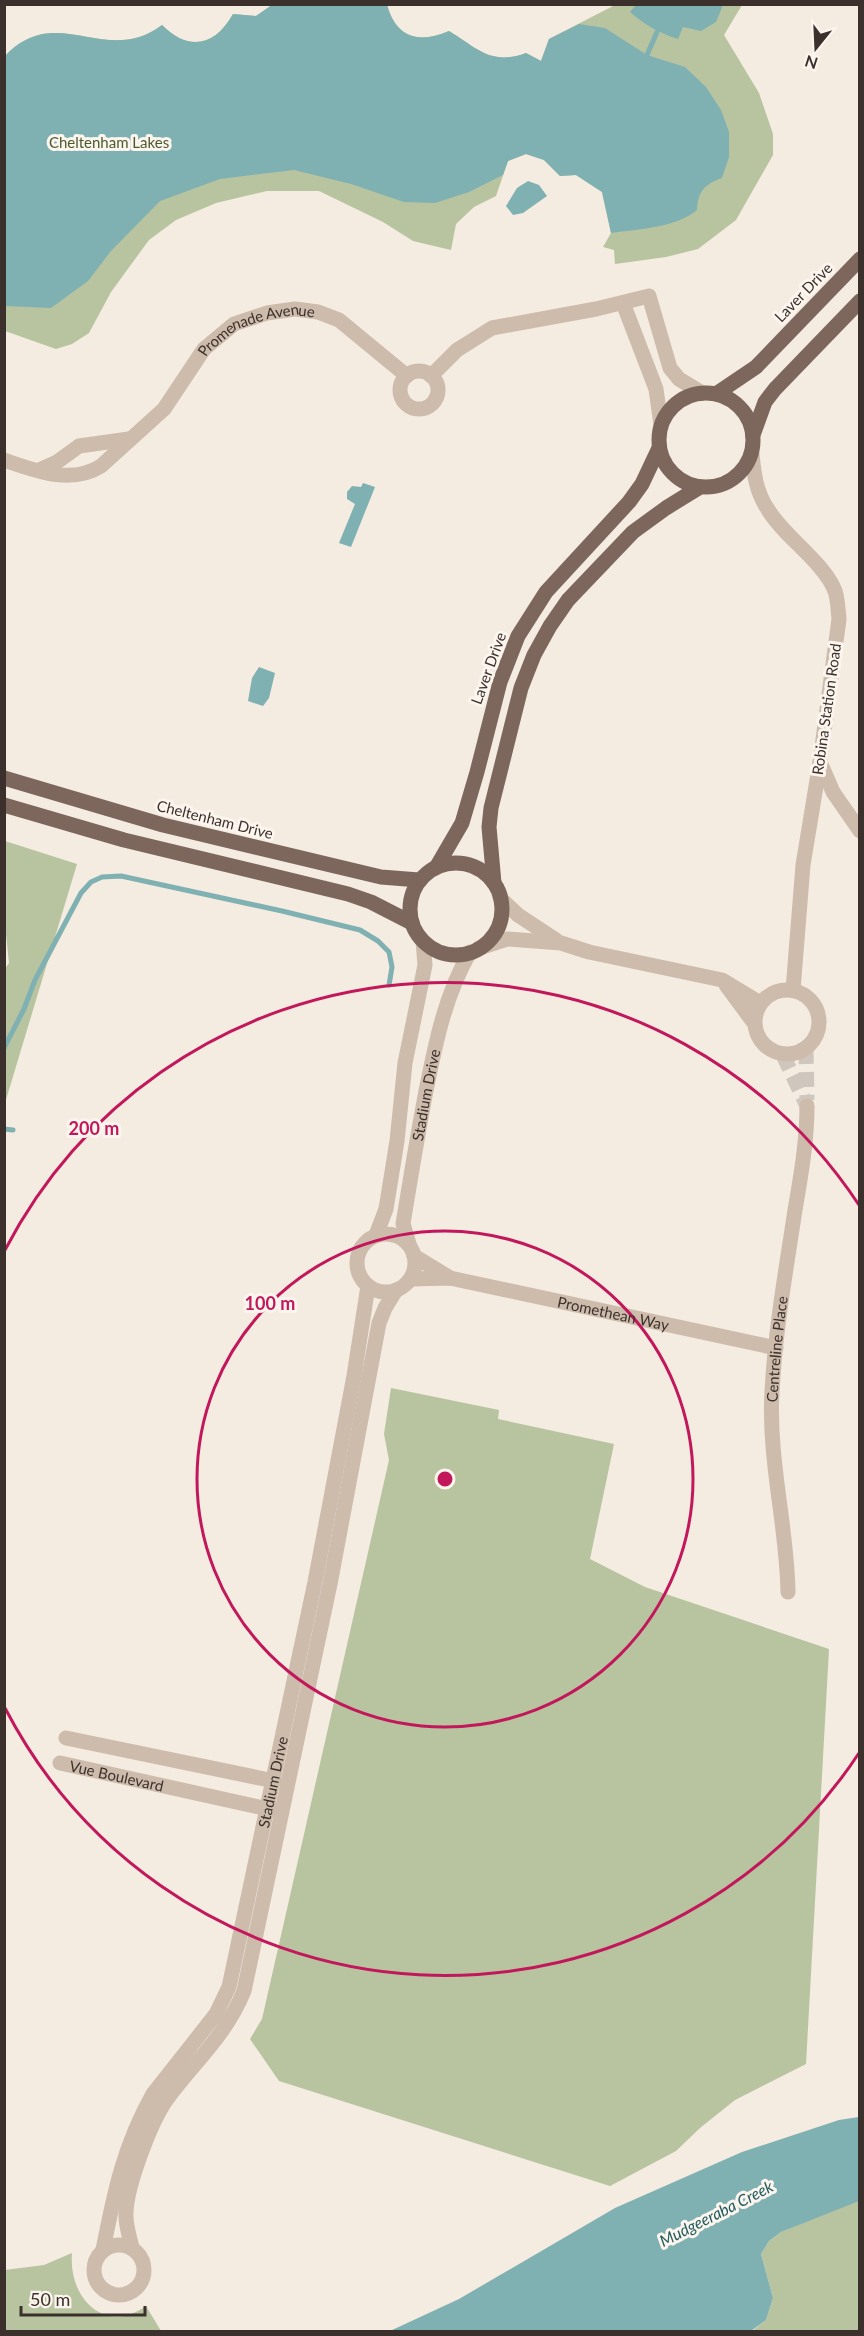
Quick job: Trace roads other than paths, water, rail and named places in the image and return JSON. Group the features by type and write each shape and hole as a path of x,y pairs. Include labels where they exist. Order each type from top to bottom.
{"main road":[{"name":"Laver Drive","path":"709,393 756,367 860,259"},
{"path":"753,435 765,402 775,389 860,301"},
{"path":"709,393 730,399 741,408 750,421 753,435 752,454 740,474 728,482 700,487 686,483 673,474 664,462 659,448 661,425 672,406 692,395 709,393"},
{"name":"Laver Drive","path":"437,866 462,823 500,682 518,636 546,592 629,502 642,484 659,448"},
{"path":"494,883 473,866 449,863 437,866 419,880 412,893 410,908 412,923 423,941 445,953 458,954 475,950 490,939 498,926 502,912 494,883 489,827 491,808 518,697 534,655 568,600 633,532 700,487"},
{"name":"Cheltenham Drive","path":"4,778 173,828 381,877 419,880"},
{"path":"4,805 124,840 348,894 371,902 412,923"}],"street":[{"path":"431,376 457,350 492,328 649,296 669,368 679,379 709,393"},
{"path":"623,303 656,389 661,425"},
{"name":"Promenade Avenue","path":"4,459 51,475 90,473 108,460 164,409 204,349 234,324 267,313 295,309 318,312 339,320 407,376"},
{"path":"422,371 431,376 437,386 436,398 428,406 417,408 406,404 400,393 400,386 407,376 422,371"},
{"path":"39,470 57,462 79,446 129,439"},
{"name":"Robina Station Road","path":"752,454 755,480 767,510 825,574 836,593 839,619 802,865 793,990"},
{"path":"819,762 838,802 860,831"},
{"path":"838,802 860,811"},
{"path":"500,898 518,915 561,943"},
{"path":"475,950 507,939 561,943 589,952 722,980 760,1003"},
{"name":"Stadium Drive","path":"376,1235 386,1209 396,1151 405,1063 424,974 423,941"},
{"name":"Stadium Drive","path":"412,1250 403,1224 430,1071 449,996 458,974 475,950"},
{"path":"722,980 754,1023 759,1040 770,1050 783,1054 795,1054 806,1049 815,1039 820,1020 814,1004 804,994 784,990 773,993 760,1003 754,1023"},
{"name":"Centreline Place","path":"788,1593 787,1557 773,1439 772,1393 776,1348 807,1136 807,1106"},
{"path":"394,1234 450,1278 411,1279 396,1290 386,1292 368,1286 361,1279 356,1262 361,1247 376,1235 394,1234"},
{"path":"411,1279 415,1264 412,1250"},
{"name":"Promethean Way","path":"450,1278 776,1348"},
{"name":"Stadium Drive","path":"132,2248 126,2217 136,2166 166,2100 216,2041 244,1990 275,1811 274,1781 339,1459 368,1286"},
{"name":"Stadium Drive","path":"103,2250 122,2162 147,2104 216,2014 229,1987 275,1811 330,1584 379,1323 396,1290"},
{"name":"Vue Boulevard","path":"66,1738 274,1781"},
{"name":"Vue Boulevard","path":"173,1788 177,1761"},
{"name":"Vue Boulevard","path":"60,1763 275,1811"},
{"path":"117,2245 132,2248 142,2260 143,2276 134,2289 120,2294 105,2290 96,2278 95,2263 103,2250 117,2245"}],"water":[{"name":"Cheltenham Lakes","path":"273,4 387,5 396,25 410,35 428,37 449,31 476,49 494,56 514,56 526,53 541,61 549,39 579,24 605,28 647,55 685,67 706,87 721,110 729,132 729,157 722,178 703,189 697,210 678,221 656,227 611,233 602,192 576,175 560,176 544,160 526,154 508,161 503,175 469,192 435,203 404,202 351,184 294,170 220,179 160,201 111,251 88,281 51,308 5,306 4,57 23,41 43,34 62,33 121,40 141,36 162,25 182,39 201,42 218,33 233,14 256,16"},
{"path":"636,5 723,5 716,22 701,31 683,27 678,39 658,31 636,17 630,12"},
{"path":"528,181 539,185 547,196 523,213 513,215 506,206 517,188"},
{"path":"363,483 375,487 351,547 339,543 355,504 347,499 347,492 352,486 361,487"},
{"path":"259,667 275,673 269,698 263,706 248,701 252,678"},
{"name":"Mudgeeraba Creek","path":"859,2117 859,2201 781,2232 769,2241 761,2254 773,2298 766,2320 751,2331 390,2331 459,2299 615,2208 742,2152 839,2120"}],"waterway":[{"path":"647,55 657,32"},
{"path":"4,1048 24,1009 35,980 81,893 91,882 102,877 121,876 360,930 378,941 389,952 392,967 389,985"},
{"path":"4,1129 13,1130"}],"tunnel":[{"path":"806,1049 807,1100"},
{"path":"783,1055 807,1106"}]}
